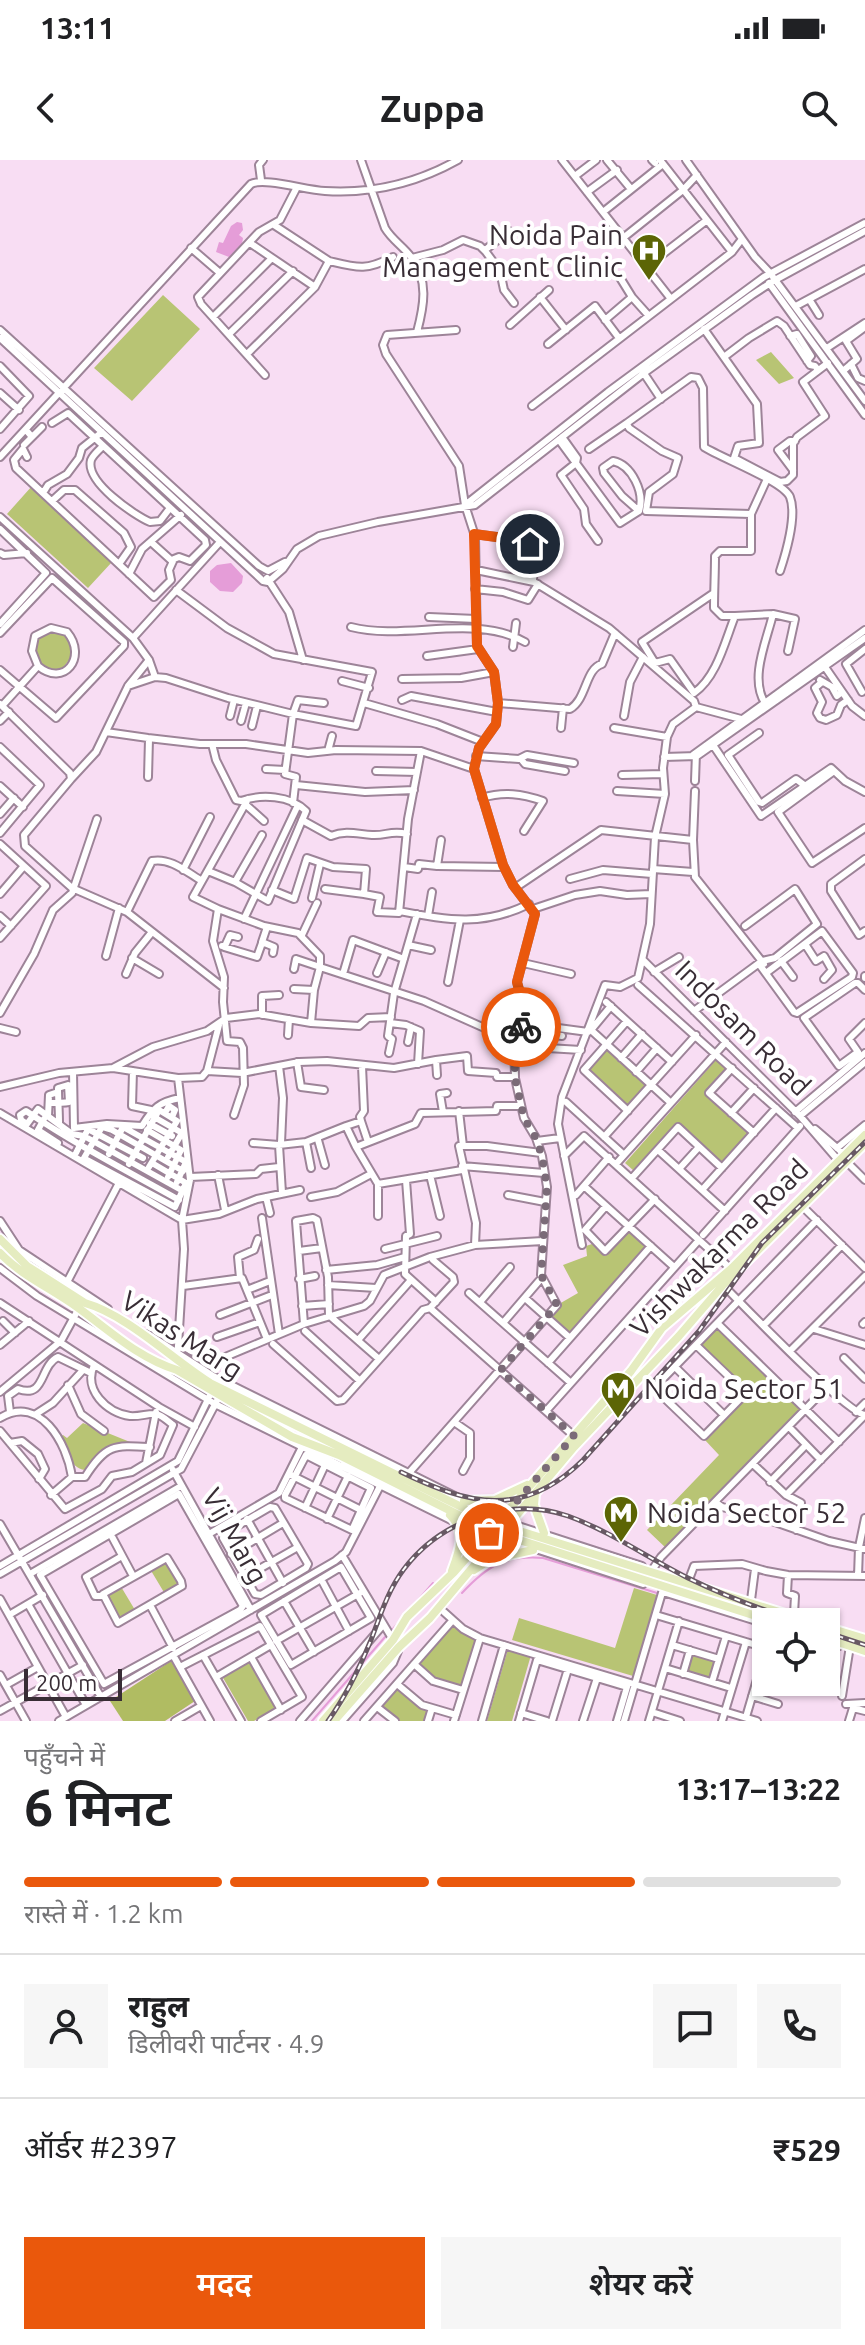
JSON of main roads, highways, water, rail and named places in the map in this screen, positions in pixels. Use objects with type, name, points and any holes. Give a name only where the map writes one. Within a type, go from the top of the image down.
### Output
[{"type":"main road","name":"Vishwakarma Road","points":[[334,1721],[396,1641],[407,1617],[535,1493],[648,1368],[731,1269],[865,1135]]},
{"type":"main road","name":"Vishwakarma Road","points":[[323,1721],[396,1641],[412,1635],[451,1592],[537,1478],[662,1328],[723,1285],[801,1205],[843,1156],[865,1143]]},
{"type":"main road","name":"Vikas Marg","points":[[0,1239],[15,1256],[65,1286],[91,1320],[159,1365],[176,1362]]},
{"type":"main road","name":"Vikas Marg","points":[[0,1253],[22,1273],[82,1306],[135,1329],[212,1389],[258,1419],[499,1528]]},
{"type":"main road","points":[[708,1296],[682,1328],[675,1331],[671,1326],[674,1322],[708,1296]]},
{"type":"main road","points":[[82,1306],[129,1331],[125,1337],[82,1306]]},
{"type":"main road","points":[[640,1358],[648,1353],[665,1331],[671,1335],[649,1361],[648,1368]]},
{"type":"main road","points":[[136,1336],[176,1362],[133,1340],[136,1336]]},
{"type":"main road","name":"Vikas Marg","points":[[212,1389],[353,1449],[499,1528]]},
{"type":"main road","points":[[258,1419],[264,1418],[285,1427],[287,1421]]},
{"type":"main road","points":[[292,1437],[298,1427]]},
{"type":"main road","points":[[464,1501],[495,1500],[537,1478]]},
{"type":"main road","points":[[535,1493],[534,1505],[544,1533]]},
{"type":"main road","points":[[450,1515],[461,1535],[461,1548],[451,1575]]},
{"type":"main road","points":[[499,1528],[766,1608]]},
{"type":"main road","points":[[462,1579],[491,1559],[533,1550]]},
{"type":"main road","points":[[652,1575],[664,1589],[752,1615]]},
{"type":"main road","points":[[433,1592],[426,1603],[429,1609],[451,1592]]},
{"type":"main road","points":[[396,1641],[414,1616],[421,1612],[424,1619],[412,1635]]},
{"type":"main road","points":[[840,1630],[865,1638]]},
{"type":"main road","points":[[840,1645],[865,1652]]},
{"type":"waterway","points":[[462,1593],[489,1569],[518,1558],[543,1558],[657,1593]]},
{"type":"waterway","points":[[413,1606],[433,1583]]},
{"type":"waterway","points":[[391,1631],[401,1620]]},
{"type":"waterway","points":[[312,1721],[385,1637]]},
{"type":"railway","points":[[401,1472],[450,1492],[495,1500],[517,1498],[561,1479],[583,1460],[699,1331],[762,1243],[865,1142]]},
{"type":"railway","points":[[328,1721],[357,1672],[389,1594],[404,1569],[437,1537],[457,1525],[500,1511],[523,1509],[568,1516],[599,1529],[702,1585],[761,1608]]},
{"type":"railway","points":[[840,1637],[865,1645]]},
{"type":"place","name":"Noida Pain Management Clinic","points":[[649,282]]},
{"type":"place","name":"Noida Sector 51","points":[[618,1420]]},
{"type":"place","name":"Noida Sector 52","points":[[621,1544]]}]
